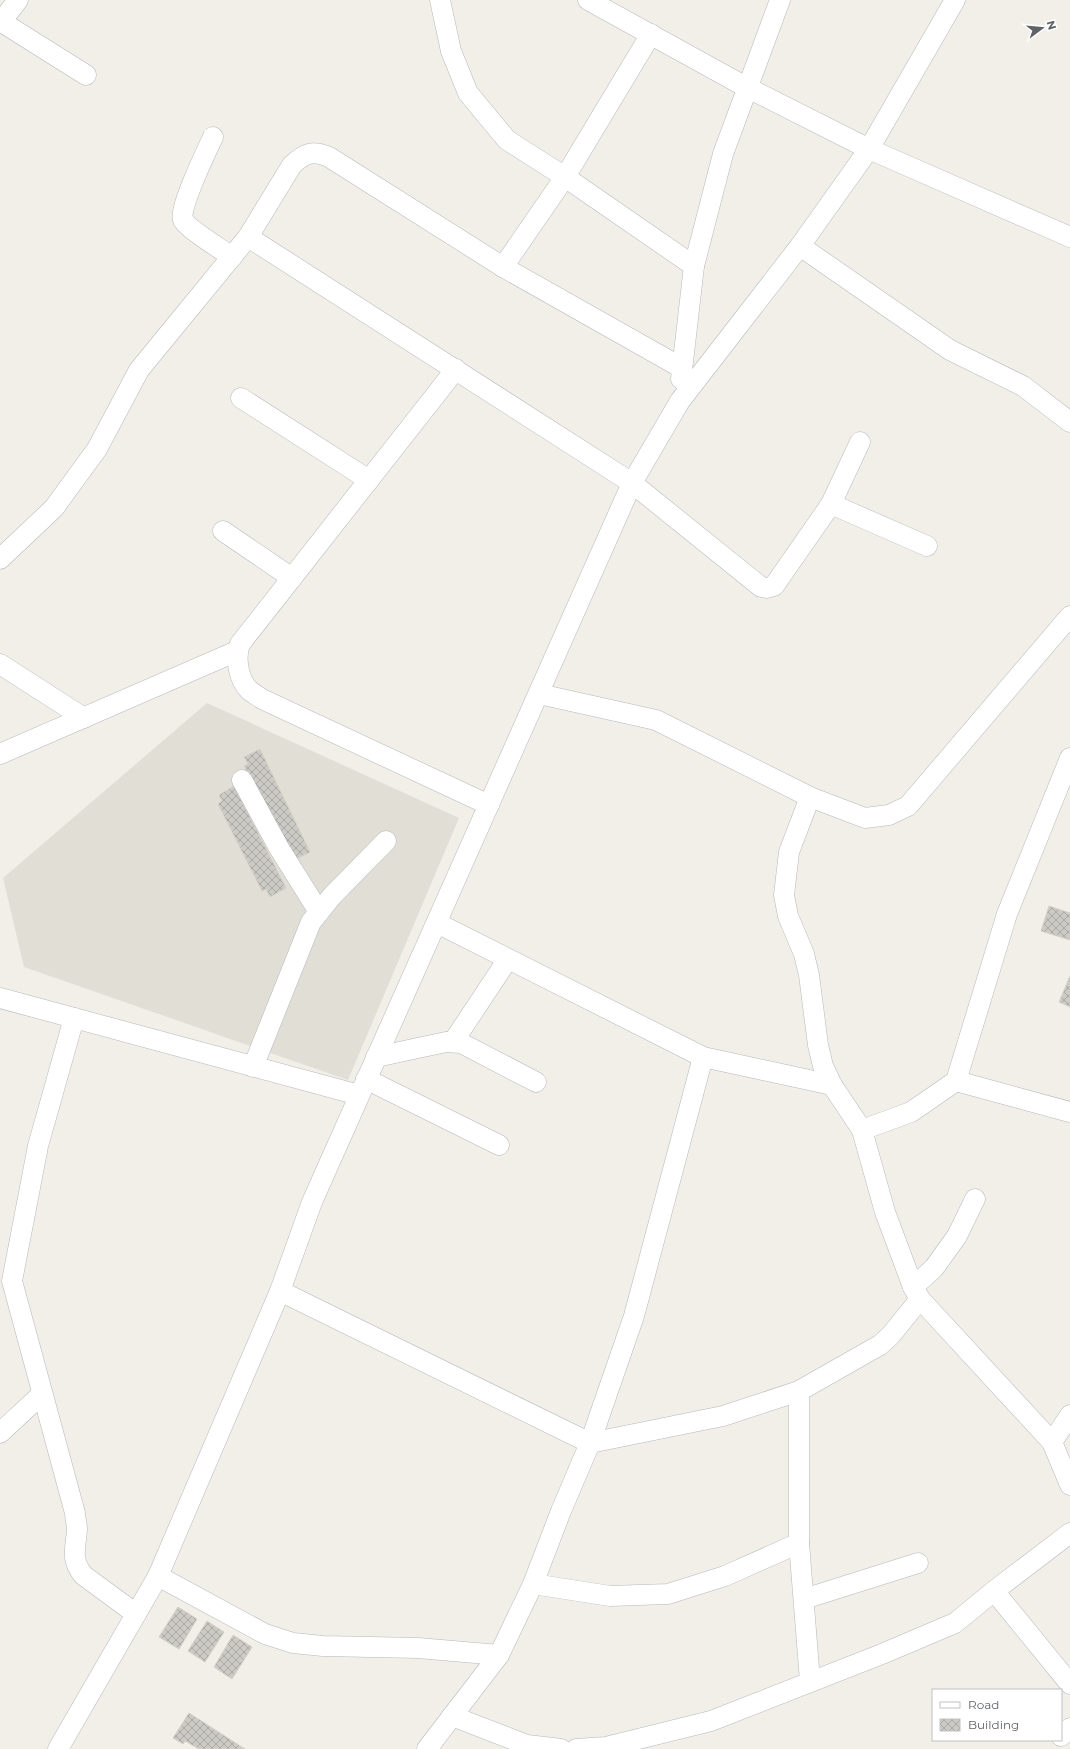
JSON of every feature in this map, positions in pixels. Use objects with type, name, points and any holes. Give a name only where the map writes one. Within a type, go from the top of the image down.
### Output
[{"type":"street","points":[[18,0],[0,22],[86,75]]},
{"type":"street","points":[[440,0],[451,51],[468,93],[507,140],[565,177],[694,266]]},
{"type":"street","points":[[588,0],[746,87],[869,149],[1070,237]]},
{"type":"street","points":[[680,401],[682,368],[694,266],[723,154],[746,87],[780,0]]},
{"type":"street","points":[[58,1749],[158,1576],[280,1290],[312,1202],[632,484],[680,401],[800,246],[869,149],[955,0]]},
{"type":"street","points":[[503,267],[565,177],[651,34]]},
{"type":"street","points":[[213,137],[186,201],[182,212],[182,218],[189,226],[232,257]]},
{"type":"street","points":[[0,559],[54,508],[97,449],[139,370],[248,237],[292,165],[302,156],[318,152],[329,157],[503,267],[682,368]]},
{"type":"street","points":[[248,237],[632,484],[761,587],[767,588],[774,586],[831,504],[860,442]]},
{"type":"street","points":[[800,246],[950,350],[1023,386],[1070,422]]},
{"type":"street","points":[[456,370],[240,644],[237,651],[237,662],[248,689],[262,699],[489,805]]},
{"type":"street","points":[[241,398],[369,480]]},
{"type":"street","points":[[831,504],[927,546]]},
{"type":"street","points":[[223,531],[292,578]]},
{"type":"street","points":[[539,694],[656,720],[810,797],[865,818],[889,815],[908,806],[1070,616]]},
{"type":"street","points":[[0,754],[237,651]]},
{"type":"street","points":[[0,664],[84,718]]},
{"type":"street","points":[[862,1130],[911,1112],[956,1081],[1007,914],[1070,758]]},
{"type":"street","points":[[242,780],[279,848],[319,912]]},
{"type":"street","points":[[810,797],[788,852],[784,895],[788,916],[804,954],[809,974],[818,1045],[823,1066],[832,1085],[862,1130],[885,1212],[916,1293],[1052,1442],[1070,1485]]},
{"type":"street","points":[[252,1067],[311,922],[332,896],[386,841]]},
{"type":"street","points":[[437,923],[703,1057],[832,1085]]},
{"type":"street","points":[[453,1042],[508,959]]},
{"type":"street","points":[[0,998],[252,1067],[362,1087],[499,1145]]},
{"type":"street","points":[[12,1281],[38,1146],[74,1018]]},
{"type":"street","points":[[376,1057],[446,1042],[460,1043],[536,1082]]},
{"type":"street","points":[[427,1749],[499,1655],[533,1584],[560,1511],[590,1443],[634,1316],[703,1057]]},
{"type":"street","points":[[956,1081],[1070,1112]]},
{"type":"street","points":[[280,1290],[590,1443],[722,1416],[799,1390],[880,1345],[891,1335],[916,1293],[957,1236],[975,1199]]},
{"type":"street","points":[[0,1265],[12,1281],[75,1513],[77,1528],[74,1558],[77,1567],[83,1575],[136,1614]]},
{"type":"street","points":[[799,1390],[799,1543],[810,1681]]},
{"type":"street","points":[[0,1433],[42,1394]]},
{"type":"street","points":[[1052,1442],[1070,1415]]},
{"type":"street","points":[[576,1749],[606,1748],[711,1721],[882,1654],[955,1623],[1070,1533]]},
{"type":"street","points":[[533,1584],[610,1596],[668,1594],[725,1576],[799,1543]]},
{"type":"street","points":[[804,1599],[918,1563]]},
{"type":"street","points":[[158,1576],[265,1634],[294,1643],[323,1646],[418,1648],[499,1655]]},
{"type":"street","points":[[994,1591],[1070,1684]]},
{"type":"street","points":[[452,1716],[527,1745],[561,1749]]},
{"type":"street","points":[[1062,1735],[1070,1728]]},
{"type":"shaded area","points":[[207,703],[459,818],[348,1080],[24,967],[3,878]]},
{"type":"building","points":[[260,749],[310,852],[294,860],[287,855],[244,766],[248,764],[244,757]]},
{"type":"building","points":[[234,786],[286,888],[270,897],[266,889],[262,891],[218,804],[222,801],[219,795]]},
{"type":"building","points":[[1049,906],[1070,913],[1070,940],[1041,931]]},
{"type":"building","points":[[1070,976],[1070,1007],[1059,1002]]},
{"type":"building","points":[[178,1607],[197,1619],[179,1649],[159,1637]]},
{"type":"building","points":[[207,1621],[224,1632],[205,1662],[188,1651]]},
{"type":"building","points":[[233,1635],[252,1647],[232,1679],[214,1667]]},
{"type":"building","points":[[189,1713],[245,1749],[199,1749],[185,1741],[183,1744],[173,1738]]}]
